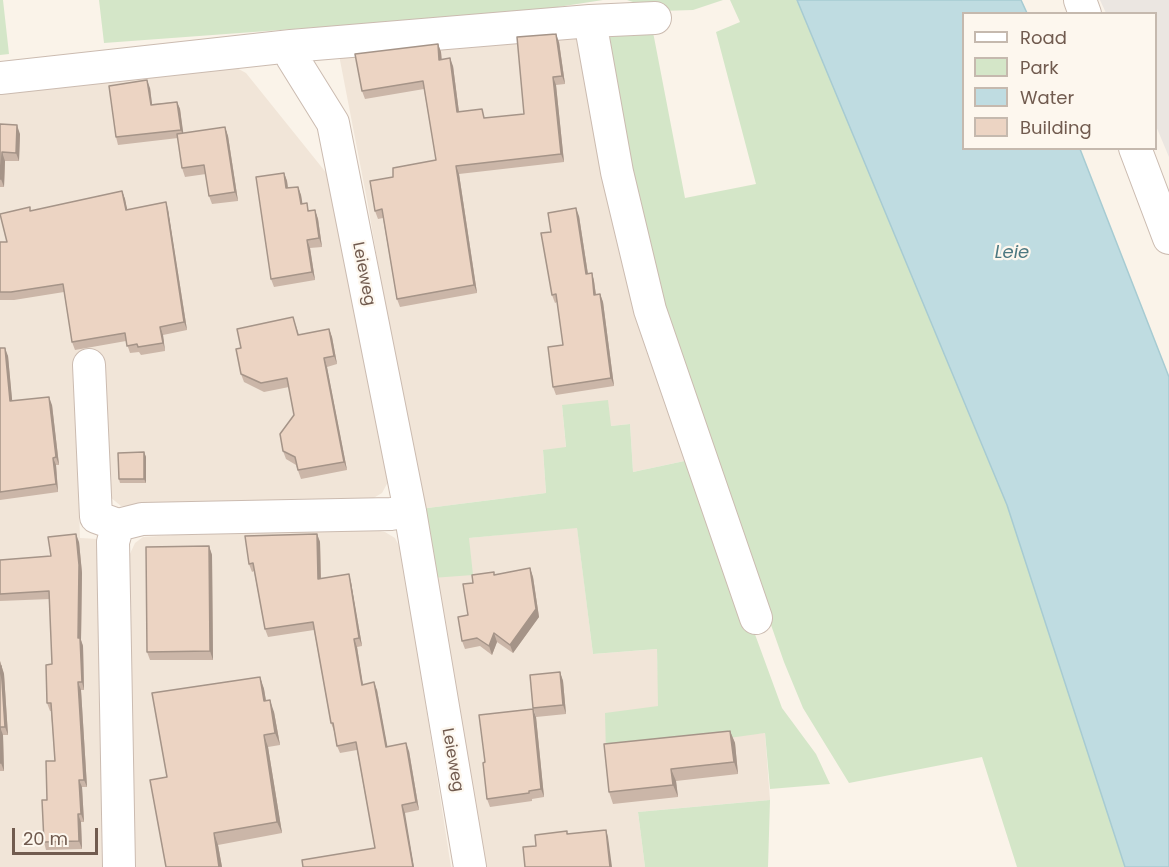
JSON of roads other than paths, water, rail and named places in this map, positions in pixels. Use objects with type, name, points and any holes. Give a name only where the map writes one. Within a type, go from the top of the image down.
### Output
[{"type":"street","points":[[0,78],[291,46],[590,21],[655,18]]},
{"type":"street","points":[[590,21],[617,172],[650,310],[756,618]]},
{"type":"street","name":"Leieweg","points":[[291,46],[292,57],[333,123],[410,511],[470,867]]},
{"type":"street","points":[[1137,150],[1169,238]]},
{"type":"street","points":[[89,365],[96,517],[117,525],[142,519],[392,514],[410,511]]},
{"type":"street","points":[[117,525],[113,542],[118,867]]},
{"type":"water","name":"Leie","points":[[797,0],[1021,0],[1027,12],[962,12],[962,150],[1080,150],[1169,377],[1169,867],[1125,867],[1007,505]]}]
